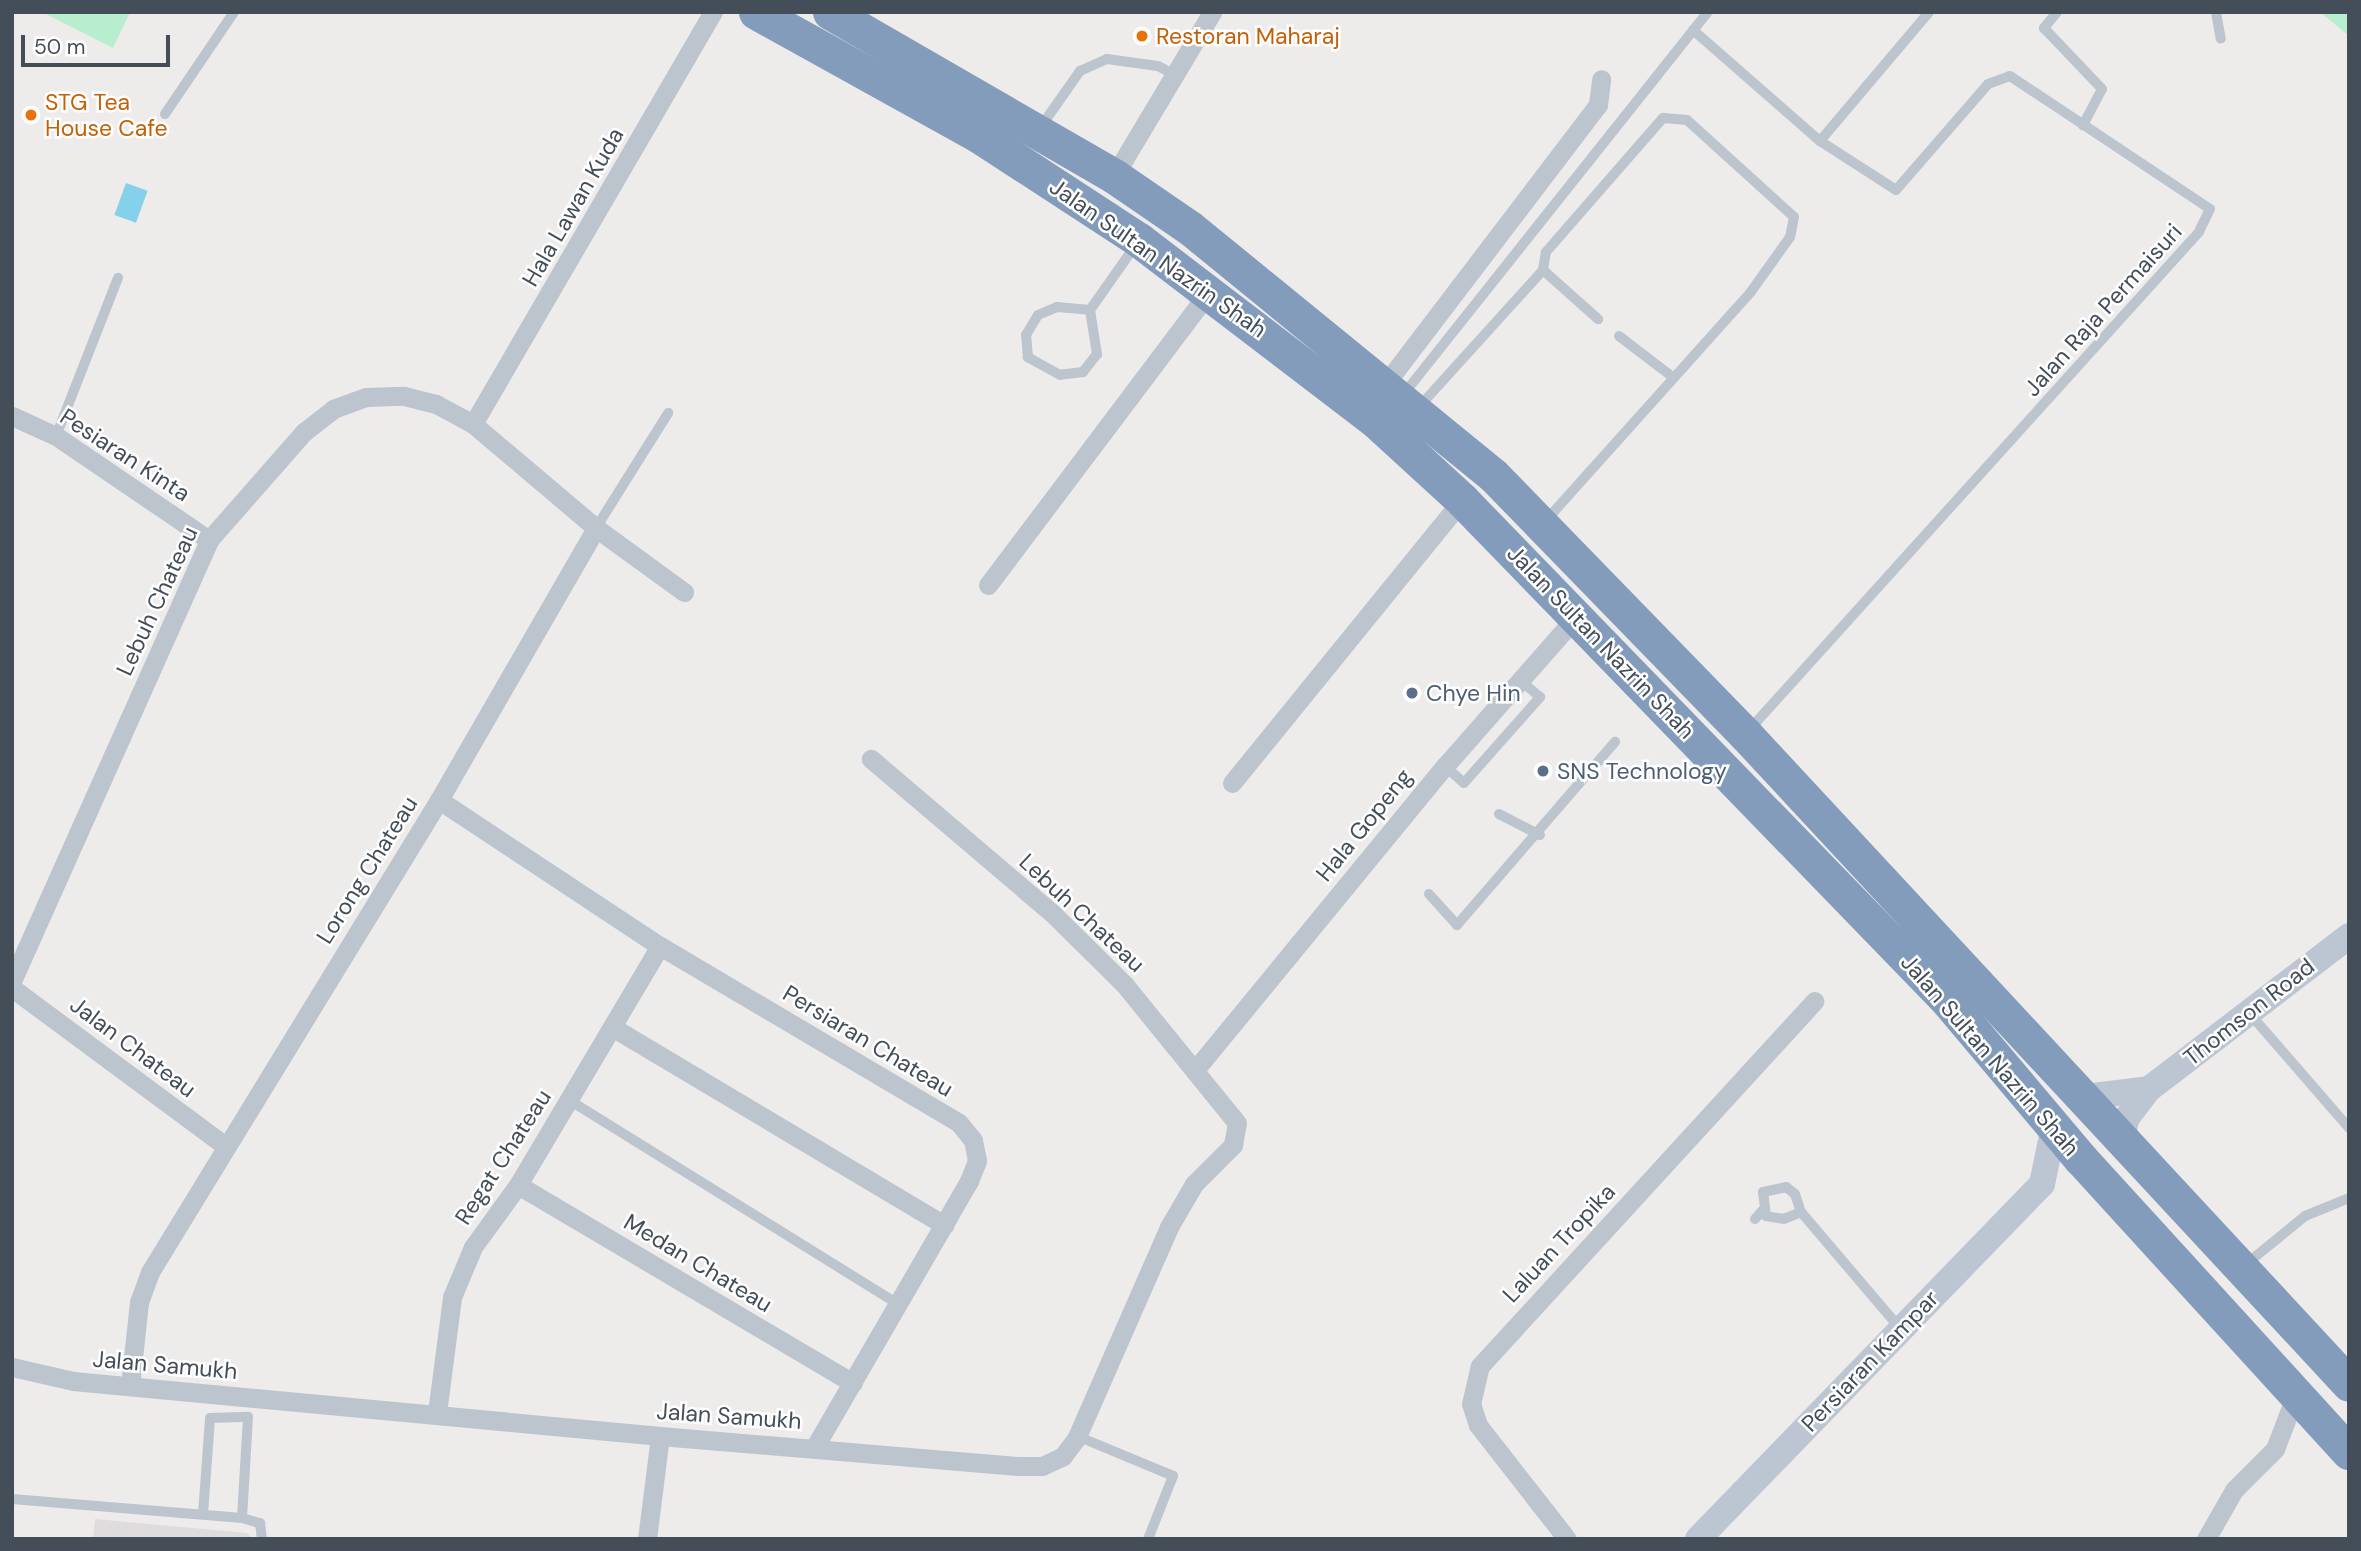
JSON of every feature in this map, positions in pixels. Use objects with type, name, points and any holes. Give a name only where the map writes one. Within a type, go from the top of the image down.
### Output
[{"type":"highway","name":"Jalan Sultan Nazrin Shah","points":[[756,12],[978,135],[1139,240],[1211,289],[1377,422],[1462,500],[1577,616],[1947,1000],[2103,1183],[2349,1452]]},
{"type":"highway","name":"Jalan Sultan Nazrin Shah","points":[[830,12],[1114,176],[1224,253],[1402,395],[1544,523],[2085,1097],[2349,1384]]},
{"type":"street","name":"Hala Lawan Kuda","points":[[473,425],[713,12]]},
{"type":"street","points":[[1114,176],[1212,12]]},
{"type":"street","points":[[1402,395],[1598,105],[1601,79]]},
{"type":"street","points":[[988,585],[1211,289]]},
{"type":"street","name":"Lebuh Chateau","points":[[12,981],[209,540],[304,432],[333,409],[366,397],[404,396],[473,425]]},
{"type":"street","name":"Pesiaran Kinta","points":[[12,416],[56,436],[209,540]]},
{"type":"street","points":[[473,425],[596,528],[684,592]]},
{"type":"street","points":[[1232,783],[1462,500]]},
{"type":"street","name":"Lorong Chateau","points":[[130,1386],[139,1302],[149,1272],[224,1145],[439,800],[596,528]]},
{"type":"street","name":"Hala Gopeng","points":[[1195,1070],[1444,766],[1577,616]]},
{"type":"street","name":"Lebuh Chateau","points":[[871,760],[1052,913],[1124,984],[1237,1123]]},
{"type":"street","name":"Persiaran Chateau","points":[[439,800],[660,946],[959,1123],[973,1140],[977,1161],[944,1225],[815,1447]]},
{"type":"street","name":"Thomson Road","points":[[2123,1138],[2126,1119],[2149,1090],[2248,1010],[2349,936]]},
{"type":"street","name":"Regat Chateau","points":[[438,1413],[452,1297],[473,1247],[518,1185],[660,946]]},
{"type":"street","name":"Jalan Chateau","points":[[12,988],[224,1145]]},
{"type":"street","name":"Laluan Tropika","points":[[1567,1539],[1478,1425],[1471,1404],[1479,1366],[1815,1001]]},
{"type":"street","points":[[612,1027],[944,1225]]},
{"type":"street","points":[[2085,1097],[2149,1090]]},
{"type":"street","name":"Jalan Samukh","points":[[12,1367],[130,1386],[660,1436],[1042,1466],[1063,1456],[1077,1436],[1169,1227],[1194,1184],[1233,1145],[1237,1123]]},
{"type":"street","points":[[2054,1126],[2042,1184],[2073,1176],[2103,1183]]},
{"type":"street","name":"Persiaran Kampar","points":[[1704,1536],[2042,1184]]},
{"type":"street","name":"Medan Chateau","points":[[518,1185],[853,1383]]},
{"type":"street","points":[[2206,1539],[2234,1490],[2275,1449],[2296,1394]]},
{"type":"street","points":[[647,1539],[660,1436]]},
{"type":"lane","points":[[165,114],[234,12]]},
{"type":"lane","points":[[1377,422],[1402,395],[1708,12]]},
{"type":"lane","points":[[1693,30],[1820,141],[1929,12]]},
{"type":"lane","points":[[2057,12],[2045,28],[2102,89],[2083,125]]},
{"type":"lane","points":[[2216,12],[2221,39]]},
{"type":"lane","points":[[1038,131],[1080,71],[1107,59],[1158,65],[1175,75]]},
{"type":"lane","name":"Jalan Raja Permaisuri","points":[[1745,734],[2208,220],[2205,200],[2160,180],[2021,81],[1999,77],[1896,190],[1820,141]]},
{"type":"lane","points":[[1402,395],[1543,270],[1546,252],[1663,118],[1686,120],[1791,210],[1795,224],[1750,293],[1670,375],[1544,523]]},
{"type":"lane","points":[[1090,310],[1057,307],[1038,315],[1026,335],[1028,357],[1060,375],[1083,372],[1097,354],[1090,310],[1139,240]]},
{"type":"lane","points":[[1543,270],[1598,318]]},
{"type":"lane","points":[[56,436],[117,278]]},
{"type":"lane","points":[[1619,336],[1670,375]]},
{"type":"lane","points":[[596,528],[668,413]]},
{"type":"lane","points":[[1429,894],[1457,925],[1540,835],[1615,742]]},
{"type":"lane","points":[[1499,814],[1540,835]]},
{"type":"lane","points":[[2248,1010],[2349,1128]]},
{"type":"lane","points":[[569,1100],[898,1304]]},
{"type":"lane","points":[[1801,1212],[1775,1220],[1759,1215],[1763,1192],[1786,1186],[1801,1212],[1901,1330]]},
{"type":"lane","points":[[2242,1268],[2305,1216],[2349,1198]]},
{"type":"lane","points":[[203,1514],[210,1418],[248,1417],[242,1518]]},
{"type":"lane","points":[[1077,1436],[1173,1476],[1148,1539]]},
{"type":"lane","points":[[12,1499],[242,1518],[260,1523],[262,1539]]},
{"type":"shaded area","points":[[95,1519],[247,1533],[252,1539],[93,1539]]},
{"type":"green space","points":[[42,12],[130,12],[113,48]]},
{"type":"green space","points":[[2320,12],[2349,12],[2349,36]]},
{"type":"water","points":[[126,183],[148,191],[136,223],[114,215]]},
{"type":"place","name":"Restoran Maharaj","points":[[1142,36]]},
{"type":"place","name":"STG Tea House Cafe","points":[[31,115]]},
{"type":"place","name":"Chye Hin","points":[[1412,693]]},
{"type":"place","name":"SNS Technology","points":[[1543,771]]}]
